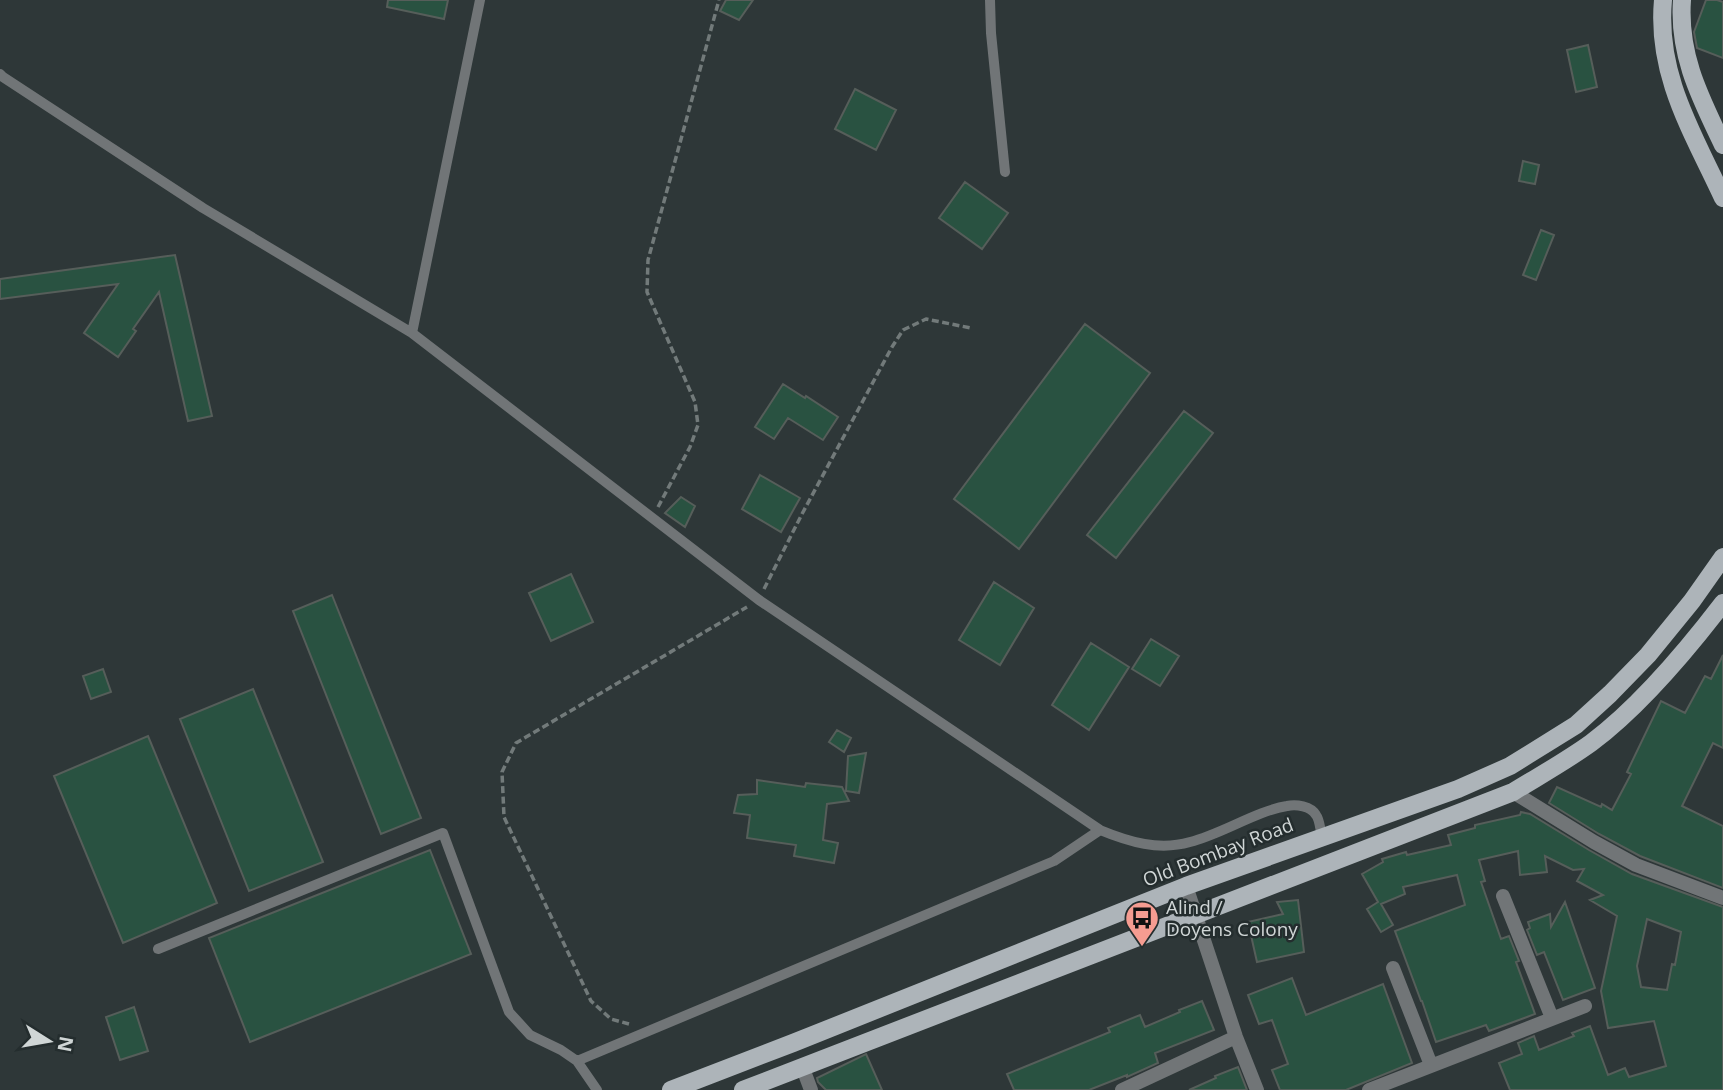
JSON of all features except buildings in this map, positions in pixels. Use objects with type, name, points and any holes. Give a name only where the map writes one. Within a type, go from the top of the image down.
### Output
[{"type":"main road","points":[[1663,0],[1664,56],[1675,93],[1723,198]]},
{"type":"main road","points":[[1682,0],[1680,18],[1685,52],[1696,87],[1723,145]]},
{"type":"main road","name":"Old Bombay Road","points":[[671,1090],[1186,886],[1458,789],[1510,766],[1576,725],[1610,694],[1648,655],[1721,562]]},
{"type":"main road","points":[[743,1090],[1513,792],[1592,742],[1628,711],[1666,671],[1723,603]]},
{"type":"street","points":[[1513,792],[1636,865],[1723,898]]},
{"type":"street","points":[[1186,886],[1236,1037],[1257,1090]]},
{"type":"street","points":[[1503,896],[1552,1018]]},
{"type":"street","points":[[1393,968],[1431,1065]]},
{"type":"street","points":[[1369,1090],[1585,1006]]},
{"type":"street","points":[[1122,1090],[1150,1084],[1236,1037]]},
{"type":"street","points":[[802,1066],[811,1090]]},
{"type":"lane","points":[[412,333],[480,0]]},
{"type":"lane","points":[[990,0],[1005,172]]},
{"type":"lane","points":[[0,74],[203,208],[412,333],[759,600],[1100,830],[1133,842],[1168,845],[1189,843],[1290,805],[1308,808],[1316,814],[1322,836]]},
{"type":"lane","points":[[577,1061],[1054,861],[1100,830]]},
{"type":"lane","points":[[158,949],[443,833],[509,1012],[530,1035],[577,1061],[597,1090]]},
{"type":"path","points":[[652,518],[690,447],[698,425],[695,402],[647,292],[648,260],[719,0]]},
{"type":"path","points":[[653,1029],[611,1019],[592,1001],[504,817],[502,772],[516,743],[759,600],[802,514],[903,330],[926,318],[971,328]]},
{"type":"place","name":"Alind / Doyens Colony","points":[[1142,948]]}]
